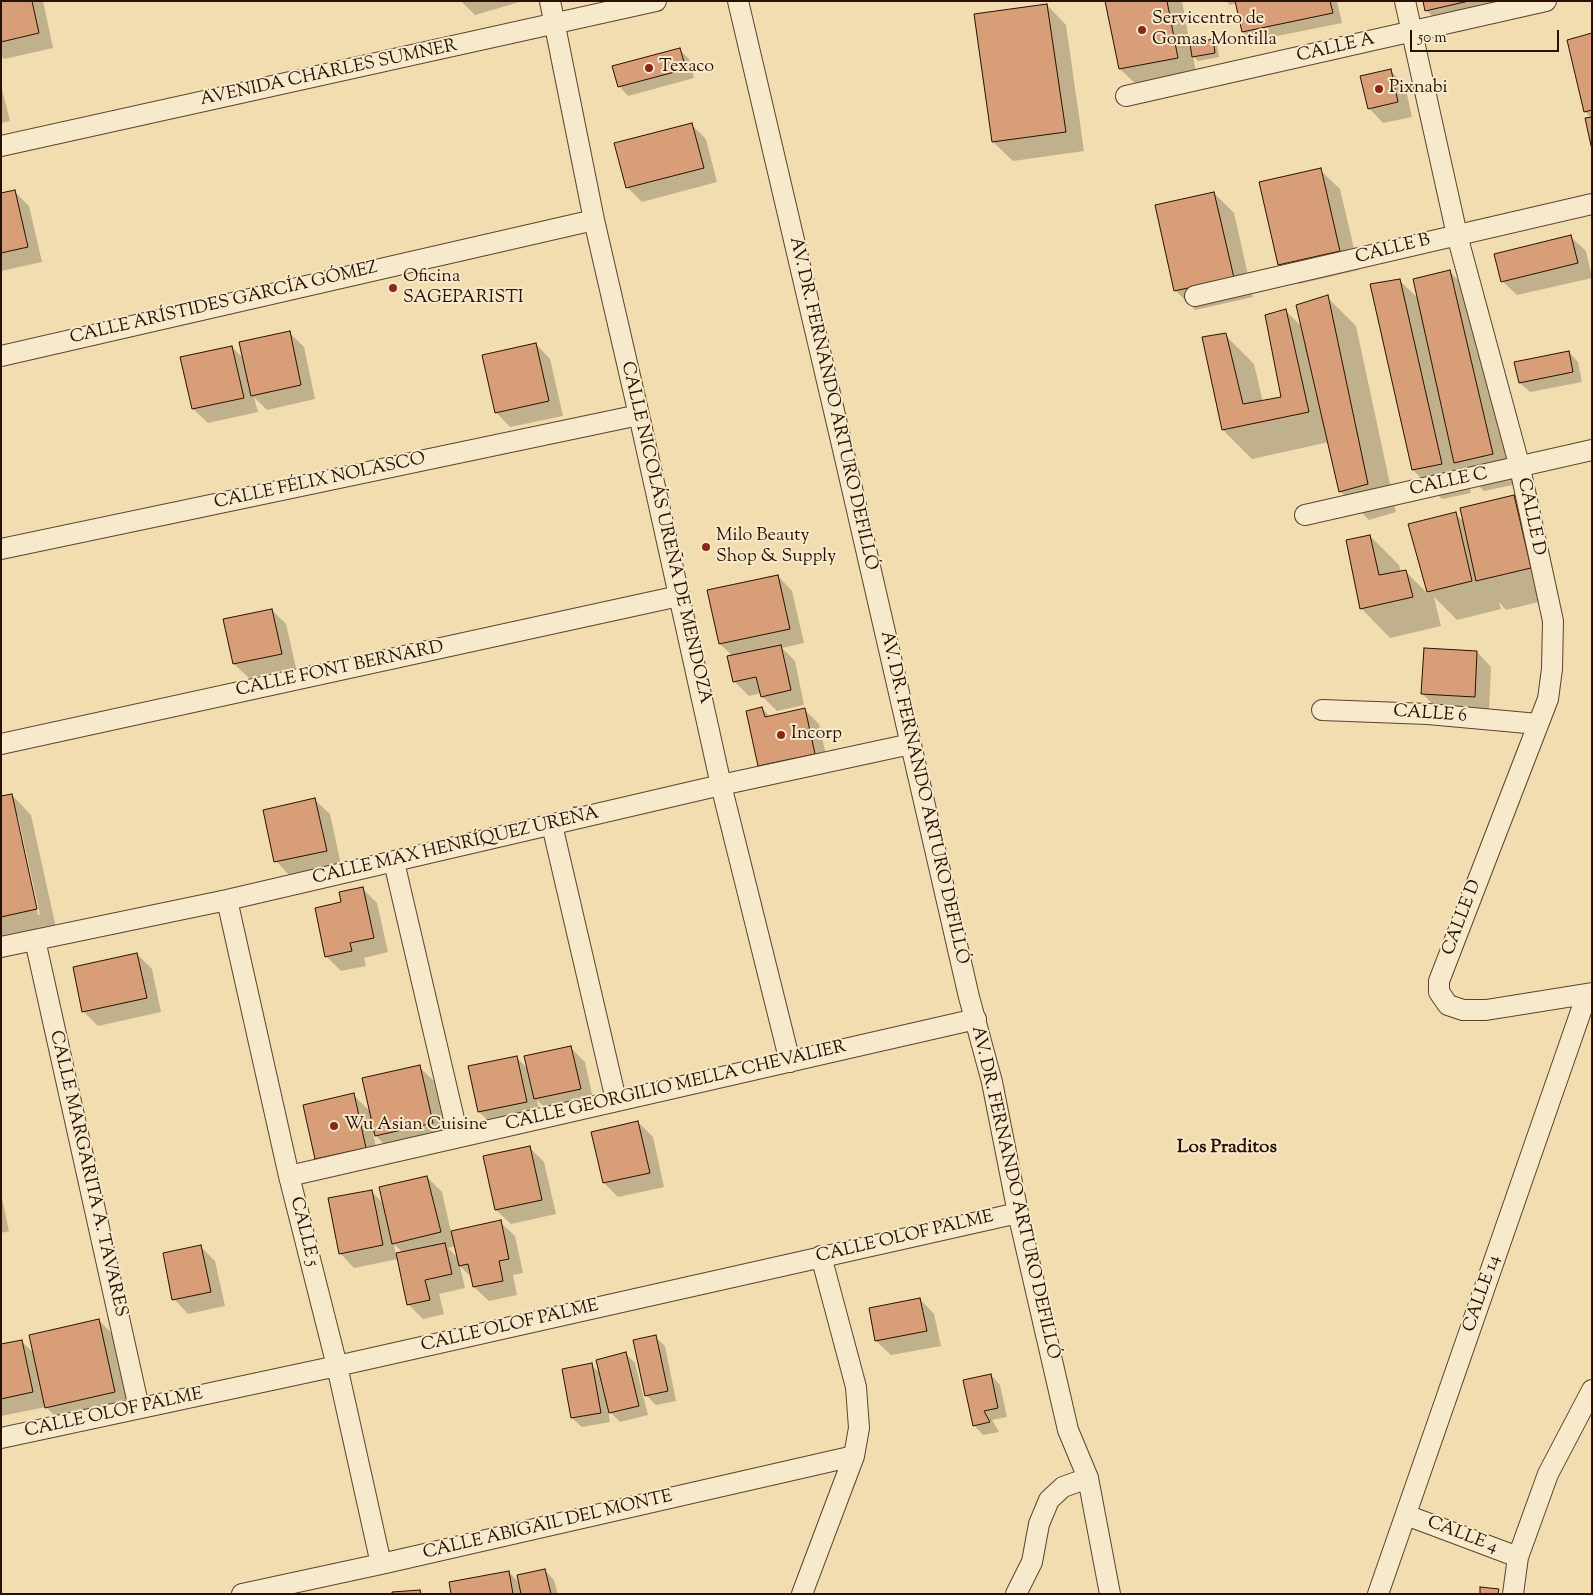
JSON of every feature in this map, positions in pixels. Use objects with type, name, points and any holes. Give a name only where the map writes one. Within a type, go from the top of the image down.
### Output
[{"type":"street","name":"CALLE NICOLÁS UREÑA DE MENDOZA","points":[[550,1],[594,220],[721,784],[790,1062]]},
{"type":"street","name":"AVENIDA CHARLES SUMNER","points":[[1,146],[556,25],[656,1]]},
{"type":"street","name":"AV. DR. FERNANDO ARTURO DEFILLÓ","points":[[738,1],[969,997],[992,1082],[1018,1212],[1068,1430],[1088,1478],[1110,1594]]},
{"type":"street","name":"CALLE D","points":[[1405,1],[1457,235],[1520,468],[1553,621],[1552,669],[1548,699],[1438,981],[1438,992],[1448,1005],[1463,1010],[1486,1010],[1589,993]]},
{"type":"street","name":"CALLE A","points":[[1126,96],[1546,1]]},
{"type":"street","name":"CALLE B","points":[[1195,296],[1592,204]]},
{"type":"street","name":"CALLE ARÍSTIDES GARCÍA GÓMEZ","points":[[1,356],[594,220]]},
{"type":"street","name":"CALLE FÉLIX NOLASCO","points":[[1,550],[639,415]]},
{"type":"street","name":"CALLE C","points":[[1305,515],[1520,468],[1592,450]]},
{"type":"street","name":"CALLE FONT BERNARD","points":[[1,744],[679,596]]},
{"type":"street","name":"CALLE 6","points":[[1322,710],[1428,714],[1538,724]]},
{"type":"street","name":"CALLE MAX HENRÍQUEZ UREÑA","points":[[1,948],[227,900],[721,784],[911,744]]},
{"type":"street","points":[[552,825],[616,1100]]},
{"type":"street","points":[[394,862],[458,1136]]},
{"type":"street","name":"CALLE 5","points":[[227,900],[289,1176],[337,1366],[381,1564]]},
{"type":"street","name":"CALLE MARGARITA A. TAVARES","points":[[35,940],[138,1408]]},
{"type":"street","name":"CALLE 14","points":[[1378,1594],[1589,993]]},
{"type":"street","name":"CALLE GEORGILIO MELLA CHEVALIER","points":[[289,1176],[976,1019]]},
{"type":"street","name":"CALLE OLOF PALME","points":[[1,1438],[337,1366],[1018,1212]]},
{"type":"street","points":[[802,1594],[854,1456],[859,1428],[856,1387],[821,1256]]},
{"type":"street","points":[[1513,1594],[1518,1557],[1548,1474],[1592,1390]]},
{"type":"street","name":"CALLE ABIGAIL DEL MONTE","points":[[242,1594],[295,1588],[381,1564],[854,1456]]},
{"type":"street","points":[[1016,1594],[1032,1562],[1039,1524],[1049,1500],[1063,1487],[1088,1478]]},
{"type":"street","name":"CALLE 4","points":[[1406,1515],[1518,1557]]},
{"type":"building","points":[[1,1],[32,1],[39,33],[1,42]]},
{"type":"building","name":"Servicentro de Gomas Montilla","points":[[1105,1],[1167,1],[1178,58],[1119,69]]},
{"type":"building","points":[[1235,1],[1330,1],[1333,13],[1242,32]]},
{"type":"building","points":[[1423,1],[1469,1],[1425,11]]},
{"type":"building","points":[[1047,4],[1066,132],[992,142],[974,14]]},
{"type":"building","points":[[1592,33],[1592,110],[1584,112],[1567,40]]},
{"type":"building","points":[[1213,39],[1215,53],[1192,57],[1190,44]]},
{"type":"building","name":"Texaco","points":[[680,48],[686,69],[618,87],[612,66]]},
{"type":"building","name":"Pixnabi","points":[[1391,69],[1398,102],[1368,109],[1360,76]]},
{"type":"building","points":[[1592,117],[1592,150],[1585,118]]},
{"type":"building","points":[[692,123],[704,168],[626,188],[614,143]]},
{"type":"building","points":[[1321,168],[1340,251],[1278,265],[1259,182]]},
{"type":"building","points":[[15,190],[28,247],[1,253],[1,193]]},
{"type":"building","points":[[1214,192],[1234,278],[1174,291],[1155,205]]},
{"type":"building","points":[[1571,235],[1578,263],[1501,282],[1494,254]]},
{"type":"building","points":[[1450,270],[1493,454],[1454,463],[1413,279]]},
{"type":"building","points":[[1400,279],[1442,464],[1412,470],[1370,284]]},
{"type":"building","points":[[1328,295],[1368,484],[1339,492],[1296,305]]},
{"type":"building","points":[[1286,309],[1309,412],[1222,430],[1202,337],[1226,333],[1243,404],[1281,397],[1265,315]]},
{"type":"building","points":[[290,331],[301,385],[251,396],[239,342]]},
{"type":"building","points":[[536,343],[549,401],[495,413],[482,355]]},
{"type":"building","points":[[232,346],[244,398],[192,409],[180,357]]},
{"type":"building","points":[[1569,351],[1573,372],[1519,383],[1514,362]]},
{"type":"building","points":[[1514,495],[1531,568],[1476,581],[1460,508]]},
{"type":"building","points":[[1456,512],[1472,581],[1427,592],[1408,524]]},
{"type":"building","points":[[1370,535],[1379,575],[1406,570],[1413,597],[1360,609],[1346,540]]},
{"type":"building","points":[[778,575],[790,629],[719,644],[707,590]]},
{"type":"building","points":[[272,609],[282,654],[233,664],[223,619]]},
{"type":"building","points":[[781,645],[791,690],[761,697],[756,677],[733,682],[727,656]]},
{"type":"building","points":[[1424,648],[1477,651],[1475,697],[1421,694]]},
{"type":"building","name":"Incorp","points":[[762,707],[765,717],[805,708],[815,754],[758,766],[746,711]]},
{"type":"building","points":[[12,794],[37,909],[1,917],[1,796]]},
{"type":"building","points":[[315,798],[327,851],[274,862],[263,810]]},
{"type":"building","points":[[363,887],[374,938],[350,943],[352,951],[325,957],[315,908],[341,902],[339,892]]},
{"type":"building","points":[[137,953],[147,998],[82,1012],[73,967]]},
{"type":"building","points":[[571,1046],[581,1089],[534,1099],[524,1056]]},
{"type":"building","points":[[517,1056],[527,1102],[478,1112],[468,1066]]},
{"type":"building","points":[[420,1065],[433,1123],[375,1136],[362,1078]]},
{"type":"building","name":"Wu Asian Cuisine","points":[[354,1093],[366,1148],[315,1159],[303,1105]]},
{"type":"building","points":[[638,1121],[650,1173],[603,1183],[591,1132]]},
{"type":"building","points":[[530,1146],[542,1200],[495,1210],[483,1156]]},
{"type":"building","points":[[427,1176],[441,1232],[392,1244],[379,1187]]},
{"type":"building","points":[[372,1190],[383,1245],[339,1254],[328,1198]]},
{"type":"building","points":[[501,1220],[509,1259],[499,1261],[503,1281],[473,1287],[468,1264],[459,1266],[451,1231]]},
{"type":"building","points":[[445,1243],[452,1274],[425,1280],[430,1300],[407,1305],[396,1253]]},
{"type":"building","points":[[201,1245],[211,1292],[172,1300],[163,1253]]},
{"type":"building","points":[[920,1298],[927,1331],[875,1341],[869,1308]]},
{"type":"building","points":[[99,1319],[115,1392],[45,1408],[29,1335]]},
{"type":"building","points":[[656,1335],[668,1391],[645,1396],[633,1340]]},
{"type":"building","points":[[22,1340],[33,1392],[1,1399],[1,1344]]},
{"type":"building","points":[[626,1352],[639,1406],[609,1413],[596,1360]]},
{"type":"building","points":[[592,1363],[601,1413],[571,1418],[562,1369]]},
{"type":"building","points":[[991,1374],[998,1408],[984,1411],[990,1422],[973,1426],[963,1380]]},
{"type":"building","points":[[545,1569],[551,1594],[521,1594],[517,1575]]},
{"type":"building","points":[[509,1571],[513,1594],[451,1594],[449,1582]]},
{"type":"building","points":[[1480,1587],[1499,1589],[1498,1594],[1480,1594]]},
{"type":"building","points":[[420,1590],[421,1594],[392,1594],[392,1592]]},
{"type":"place","name":"Servicentro de Gomas Montilla","points":[[1142,30]]},
{"type":"place","name":"Texaco","points":[[649,68]]},
{"type":"place","name":"Pixnabi","points":[[1379,89]]},
{"type":"place","name":"Oficina SAGEPARISTI","points":[[393,288]]},
{"type":"place","name":"Milo Beauty Shop & Supply","points":[[706,547]]},
{"type":"place","name":"Incorp","points":[[781,735]]},
{"type":"place","name":"Wu Asian Cuisine","points":[[334,1126]]},
{"type":"district","name":"Los Praditos","points":[[1227,1149]]}]
